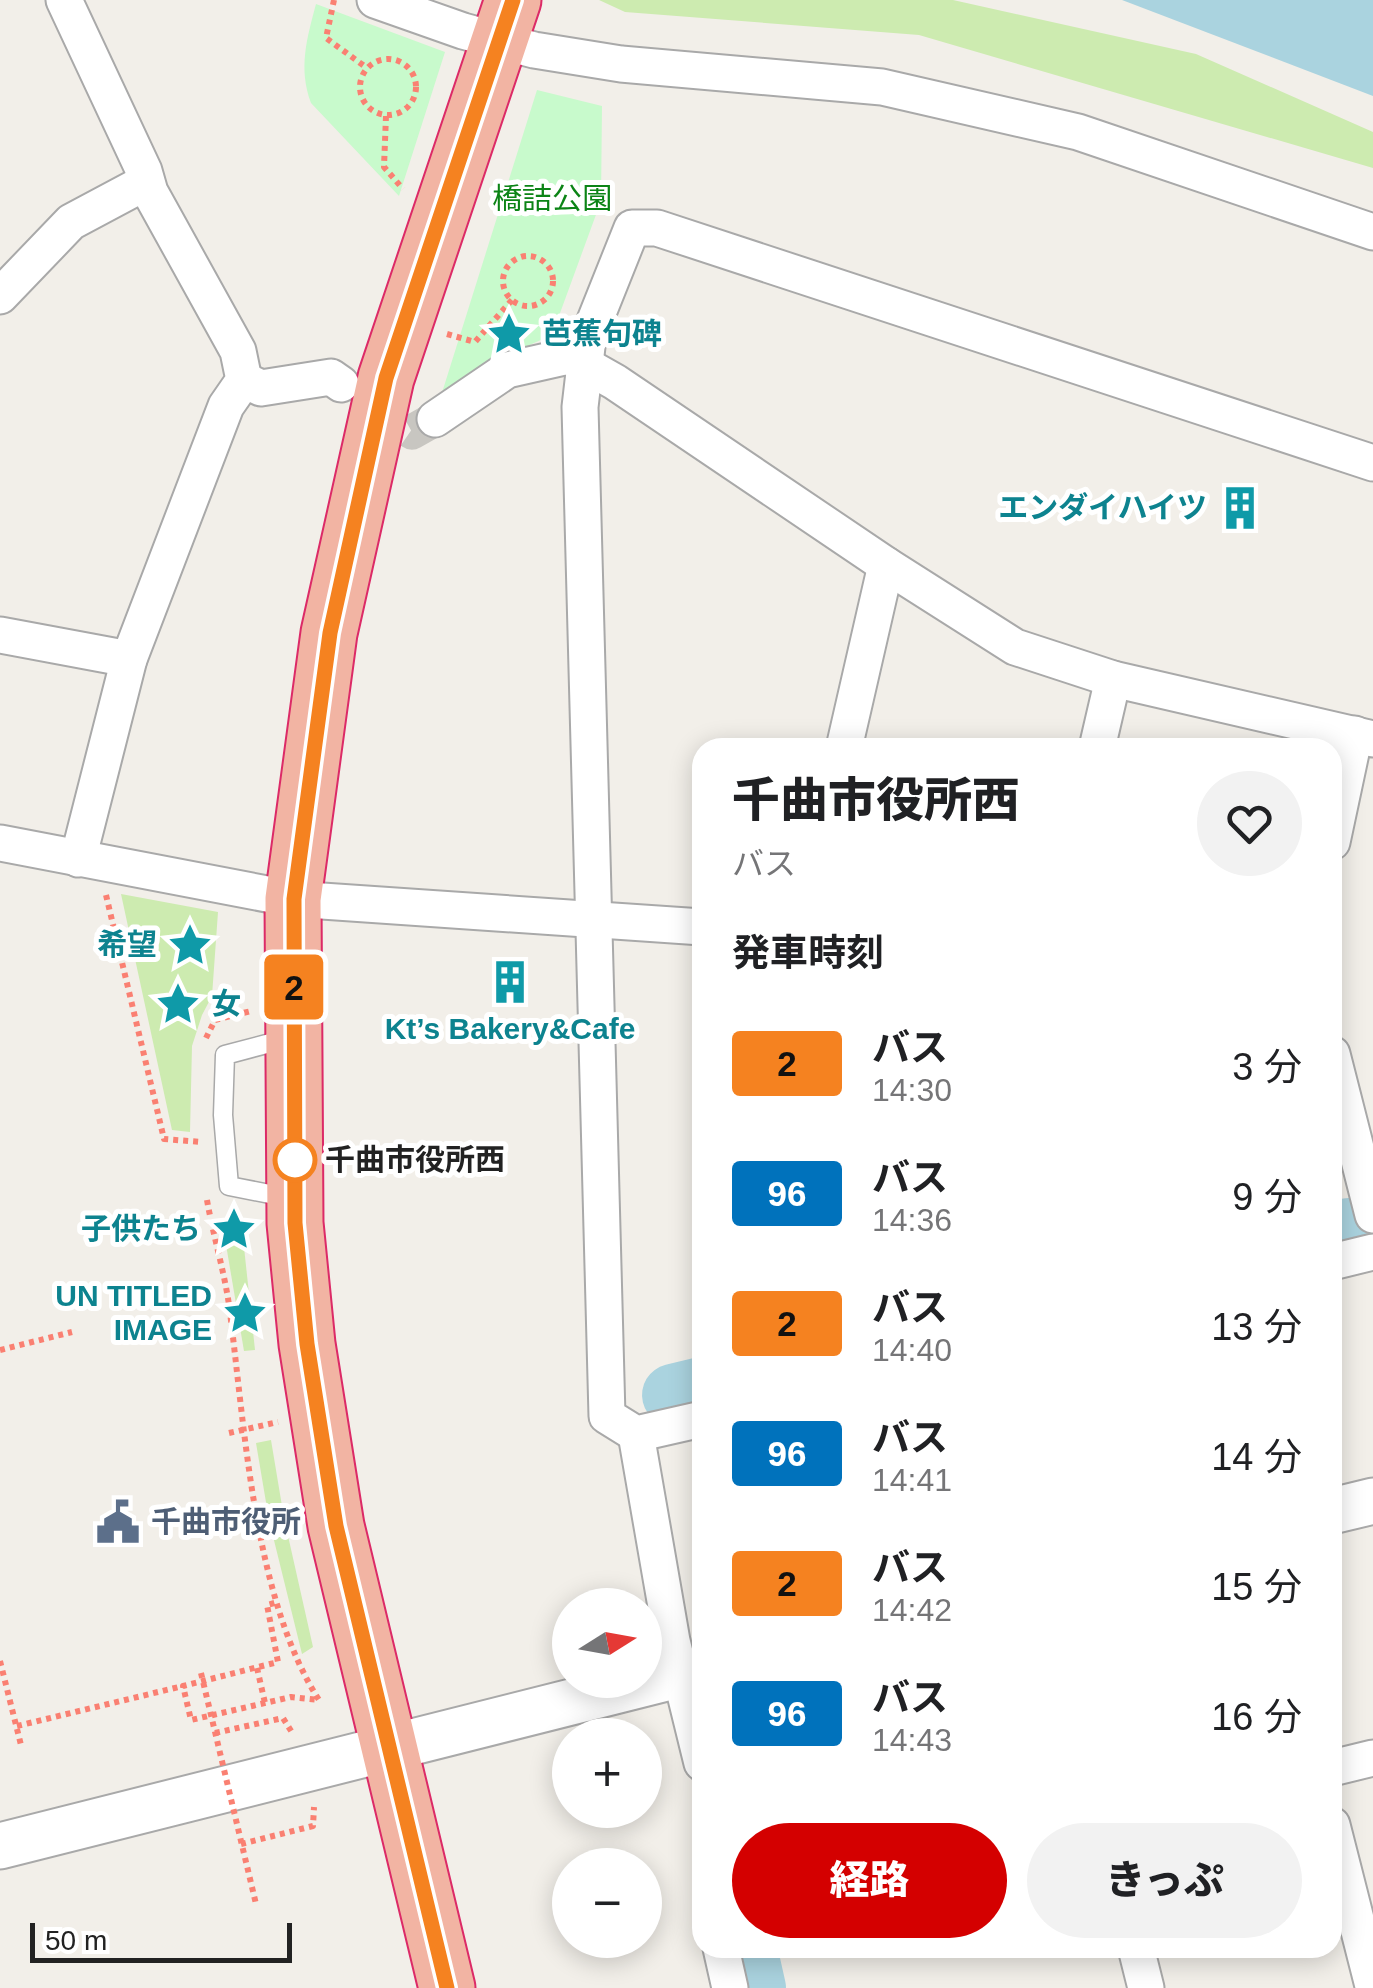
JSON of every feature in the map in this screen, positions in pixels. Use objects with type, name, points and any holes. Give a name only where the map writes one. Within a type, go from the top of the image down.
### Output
[{"type":"highway","points":[[447,1988],[336,1526],[307,1344],[295,1199],[273,1024],[330,633],[386,378],[508,14]]},
{"type":"street","points":[[64,0],[146,182],[238,351],[244,380],[226,406],[129,660],[88,861]]},
{"type":"street","points":[[375,0],[508,14],[534,50],[621,64],[882,87],[1078,132],[1373,232]]},
{"type":"street","points":[[0,296],[71,222],[146,182]]},
{"type":"street","points":[[692,1420],[636,1434],[608,1416],[580,407],[588,338],[632,228],[657,228],[1373,464]]},
{"type":"street","points":[[435,418],[506,370],[570,356],[1015,647],[1114,679],[1364,737],[1342,809]]},
{"type":"street","points":[[244,380],[261,388],[331,377],[341,384]]},
{"type":"street","points":[[846,738],[886,565]]},
{"type":"street","points":[[0,635],[129,660]]},
{"type":"street","points":[[1099,738],[1114,679]]},
{"type":"street","points":[[0,843],[294,899],[692,926]]},
{"type":"street","points":[[1342,1093],[1373,1215]]},
{"type":"street","points":[[1342,1260],[1373,1252]]},
{"type":"street","points":[[0,1846],[692,1671],[672,1641],[636,1434]]},
{"type":"street","points":[[1342,1509],[1373,1501]]},
{"type":"street","points":[[1342,1766],[1373,1758]]},
{"type":"street","points":[[1342,1864],[1373,1986]]},
{"type":"street","points":[[723,1958],[730,1988]]},
{"type":"street","points":[[1138,1958],[1146,1988]]},
{"type":"lane","points":[[273,1024],[226,1055],[224,1116],[229,1186],[295,1199]]},
{"type":"path","points":[[334,0],[326,38],[367,68]]},
{"type":"path","points":[[383,59],[402,62],[414,77],[415,96],[404,111],[386,116],[370,109],[360,94],[367,68],[383,59]]},
{"type":"path","points":[[415,96],[428,101]]},
{"type":"path","points":[[386,116],[384,167],[411,196]]},
{"type":"path","points":[[531,256],[546,262],[554,285],[546,299],[525,307],[512,300],[504,287],[509,265],[531,256]]},
{"type":"path","points":[[447,334],[475,342],[512,300]]},
{"type":"path","points":[[88,861],[164,1139],[202,1142]]},
{"type":"path","points":[[204,1048],[214,1020],[273,1024]]},
{"type":"path","points":[[202,1126],[203,1158]]},
{"type":"path","points":[[183,1686],[191,1720],[291,1697],[319,1700],[302,1674],[263,1542],[228,1301],[206,1189]]},
{"type":"path","points":[[0,1350],[72,1332]]},
{"type":"path","points":[[229,1433],[280,1422]]},
{"type":"path","points":[[16,1726],[278,1662],[267,1605],[278,1602]]},
{"type":"path","points":[[0,1661],[22,1744]]},
{"type":"path","points":[[257,1668],[265,1702]]},
{"type":"path","points":[[201,1672],[256,1904]]},
{"type":"path","points":[[215,1733],[283,1718]]},
{"type":"path","points":[[241,1844],[313,1826],[314,1802]]},
{"type":"green space","points":[[599,0],[953,0],[1196,54],[1373,132],[1373,168],[919,35],[625,12]]},
{"type":"green space","points":[[316,4],[445,52],[399,196],[311,103],[304,65]]},
{"type":"green space","name":"橋詰公園","points":[[537,90],[602,106],[601,201],[552,335],[500,358],[440,399]]},
{"type":"green space","points":[[121,894],[218,912],[212,996],[192,1046],[190,1132],[172,1130]]},
{"type":"green space","points":[[241,1219],[255,1350],[244,1351],[222,1221]]},
{"type":"green space","points":[[271,1440],[313,1647],[302,1654],[269,1520],[256,1443]]},
{"type":"water","points":[[1122,0],[1373,0],[1373,96]]},
{"type":"waterway","points":[[1342,1231],[1349,1229]]},
{"type":"waterway","points":[[673,1395],[692,1390]]},
{"type":"waterway","points":[[748,1958],[755,1988]]},
{"type":"tunnel","points":[[367,401],[412,432],[435,419]]},
{"type":"bus line","name":"2","points":[[447,1988],[336,1526],[307,1344],[295,1223],[294,899],[330,633],[386,378],[513,0]]},
{"type":"place","name":"芭蕉句碑","points":[[509,334]]},
{"type":"place","name":"エンダイハイツ","points":[[1240,508]]},
{"type":"place","name":"希望","points":[[190,945]]},
{"type":"place","name":"Kt’s Bakery&Cafe","points":[[510,982]]},
{"type":"place","name":"女","points":[[178,1004]]},
{"type":"place","name":"千曲市役所西","points":[[295,1160]]},
{"type":"place","name":"子供たち","points":[[234,1229]]},
{"type":"place","name":"UN TITLED IMAGE","points":[[245,1313]]},
{"type":"place","name":"千曲市役所","points":[[118,1522]]}]
